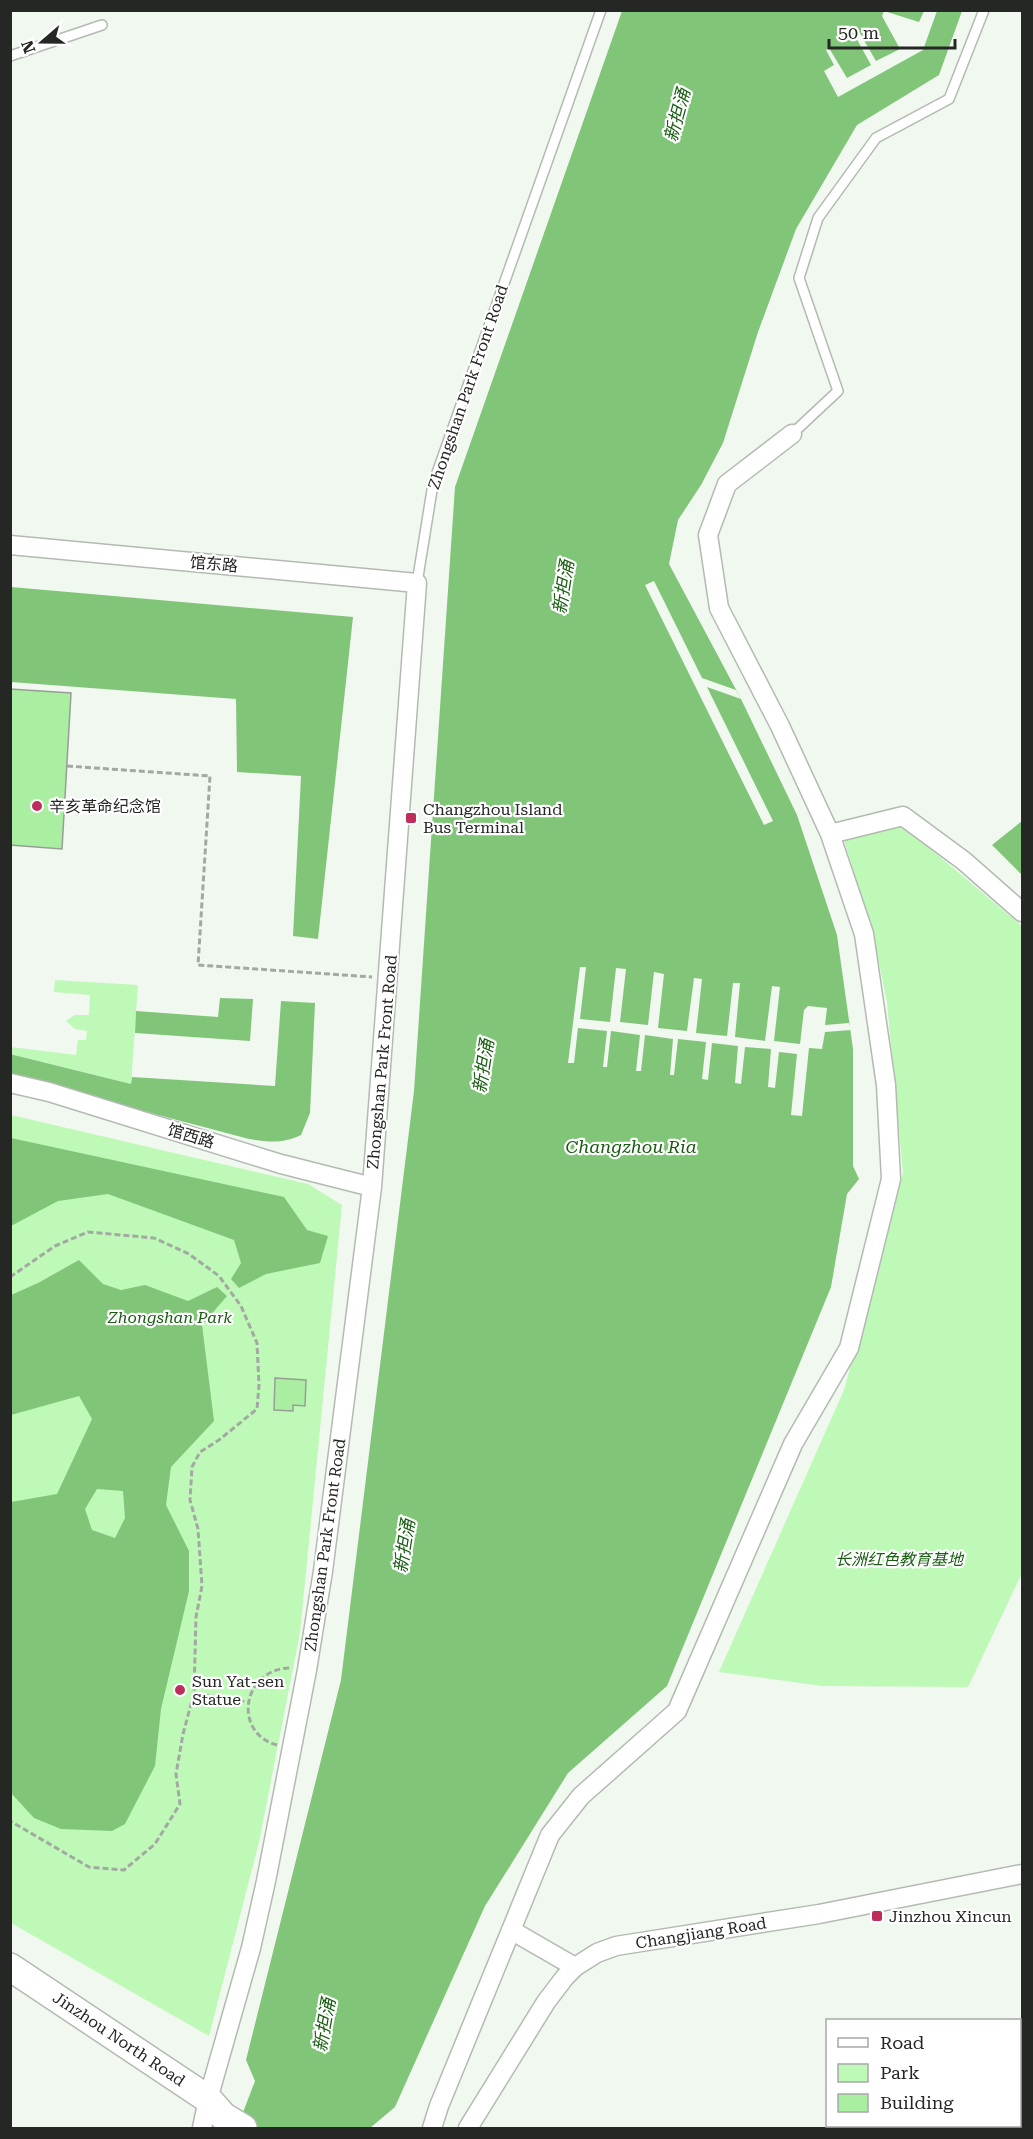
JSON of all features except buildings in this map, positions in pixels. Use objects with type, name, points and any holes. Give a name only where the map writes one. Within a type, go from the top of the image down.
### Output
[{"type":"main road","name":"Jinzhou North Road","points":[[10,1967],[219,2118]]},
{"type":"street","points":[[432,2128],[549,1835],[581,1796],[677,1711],[793,1444],[849,1348],[891,1179],[886,1085],[864,934],[830,834],[780,726],[718,608],[708,535],[727,484],[792,434]]},
{"type":"street","name":"馆东路","points":[[10,545],[417,583]]},
{"type":"street","name":"Zhongshan Park Front Road","points":[[219,2118],[251,1948],[293,1750],[335,1483],[372,1187],[417,583]]},
{"type":"street","points":[[830,834],[903,816],[964,861],[1023,912]]},
{"type":"street","name":"馆西路","points":[[10,1083],[49,1092],[281,1164],[372,1187]]},
{"type":"street","name":"Changjiang Road","points":[[468,2128],[546,2002],[575,1967],[597,1953],[616,1946],[819,1914],[1023,1874]]},
{"type":"street","points":[[511,1930],[575,1967]]},
{"type":"lane","name":"Zhongshan Park Front Road","points":[[417,583],[433,484],[602,10]]},
{"type":"lane","points":[[792,434],[838,391],[799,278],[818,218],[876,138],[950,99],[984,10]]},
{"type":"lane","points":[[10,56],[102,25]]},
{"type":"path","points":[[67,766],[210,776],[198,965],[389,978]]},
{"type":"path","points":[[10,1277],[55,1245],[88,1232],[154,1238],[189,1254],[219,1276],[241,1306],[257,1343],[259,1385],[257,1408],[219,1440],[200,1452],[192,1467],[190,1500],[198,1529],[202,1586],[196,1617],[194,1693],[183,1734],[176,1774],[180,1804],[155,1844],[124,1870],[89,1867],[10,1821]]},
{"type":"path","points":[[293,1750],[269,1743],[257,1733],[249,1715],[248,1702],[251,1689],[263,1676],[277,1669],[288,1667],[307,1670]]},
{"type":"path","points":[[194,1693],[248,1702]]},
{"type":"green space","name":"长洲红色教育基地","points":[[902,825],[1022,926],[1022,1573],[968,1687],[822,1686],[719,1672],[844,1390],[903,1173],[887,1002],[873,934],[844,840]]},
{"type":"green space","points":[[55,980],[138,985],[131,1084],[11,1054],[10,1047],[76,1055],[78,1040],[86,1040],[87,1031],[75,1029],[66,1021],[75,1015],[89,1015],[90,995],[54,992]]},
{"type":"green space","name":"Zhongshan Park","points":[[11,1115],[308,1184],[342,1205],[300,1633],[259,1842],[209,2036],[11,1923]]},
{"type":"shaded area","name":"Changzhou Ria","points":[[622,11],[962,11],[939,75],[857,125],[796,229],[758,332],[723,443],[701,485],[678,520],[669,564],[741,699],[797,815],[837,935],[853,1049],[853,1166],[859,1179],[847,1194],[831,1287],[667,1686],[568,1773],[485,1906],[395,2107],[370,2128],[237,2128],[255,2081],[246,2060],[341,1680],[414,1091],[455,487]]},
{"type":"shaded area","points":[[11,587],[353,617],[318,939],[293,936],[301,776],[237,772],[236,699],[11,682]]},
{"type":"shaded area","points":[[1022,821],[1022,875],[992,845]]},
{"type":"shaded area","points":[[220,998],[253,999],[250,1041],[135,1033],[136,1011],[218,1017]]},
{"type":"shaded area","points":[[281,1001],[315,1003],[310,1113],[301,1135],[288,1140],[249,1139],[11,1076],[10,1054],[131,1084],[132,1077],[275,1086]]},
{"type":"shaded area","points":[[11,1138],[284,1197],[307,1230],[328,1236],[320,1263],[266,1274],[239,1288],[231,1279],[241,1263],[234,1240],[108,1194],[58,1201],[11,1226]]},
{"type":"shaded area","points":[[79,1260],[103,1284],[121,1290],[145,1285],[188,1301],[217,1287],[227,1296],[202,1325],[214,1421],[171,1467],[166,1505],[189,1551],[189,1591],[161,1709],[155,1766],[125,1824],[112,1831],[61,1829],[34,1818],[11,1793],[11,1502],[57,1494],[92,1419],[79,1396],[11,1415],[11,1295]],"holes":[[[97,1489],[123,1491],[125,1518],[115,1538],[92,1530],[85,1509]]]},
{"type":"pier","points":[[884,11],[919,22],[924,11],[937,11],[923,50],[838,97],[824,71],[834,65],[826,50],[829,48],[847,78],[871,65],[853,32],[858,30],[876,61],[900,49],[882,16]]},
{"type":"pier","points":[[654,581],[702,678],[736,690],[741,699],[707,687],[773,821],[764,825],[645,585]]},
{"type":"pier","points":[[580,967],[586,967],[580,1019],[610,1022],[616,968],[626,969],[620,1022],[648,1025],[654,972],[664,974],[658,1028],[687,1031],[694,978],[702,979],[696,1033],[727,1036],[733,983],[740,983],[735,1037],[765,1041],[772,986],[780,987],[774,1041],[800,1044],[804,1010],[808,1006],[827,1008],[825,1025],[849,1023],[851,1030],[825,1032],[822,1049],[809,1048],[802,1116],[791,1115],[797,1054],[779,1052],[775,1088],[768,1087],[771,1049],[745,1047],[741,1084],[735,1083],[738,1046],[712,1043],[708,1080],[702,1079],[706,1042],[678,1039],[674,1075],[670,1075],[673,1039],[645,1035],[641,1071],[636,1071],[640,1035],[611,1031],[607,1067],[603,1067],[607,1031],[578,1028],[574,1063],[568,1063]]},
{"type":"place","name":"辛亥革命纪念馆","points":[[37,806]]},
{"type":"place","name":"Changzhou Island Bus Terminal","points":[[411,818]]},
{"type":"place","name":"Sun Yat-sen Statue","points":[[180,1690]]},
{"type":"place","name":"Jinzhou Xincun","points":[[877,1916]]},
{"type":"water label","name":"新担涌","points":[[677,115]]},
{"type":"water label","name":"新担涌","points":[[563,587]]},
{"type":"water label","name":"新担涌","points":[[483,1066]]},
{"type":"water label","name":"新担涌","points":[[404,1546]]},
{"type":"water label","name":"新担涌","points":[[324,2025]]}]
